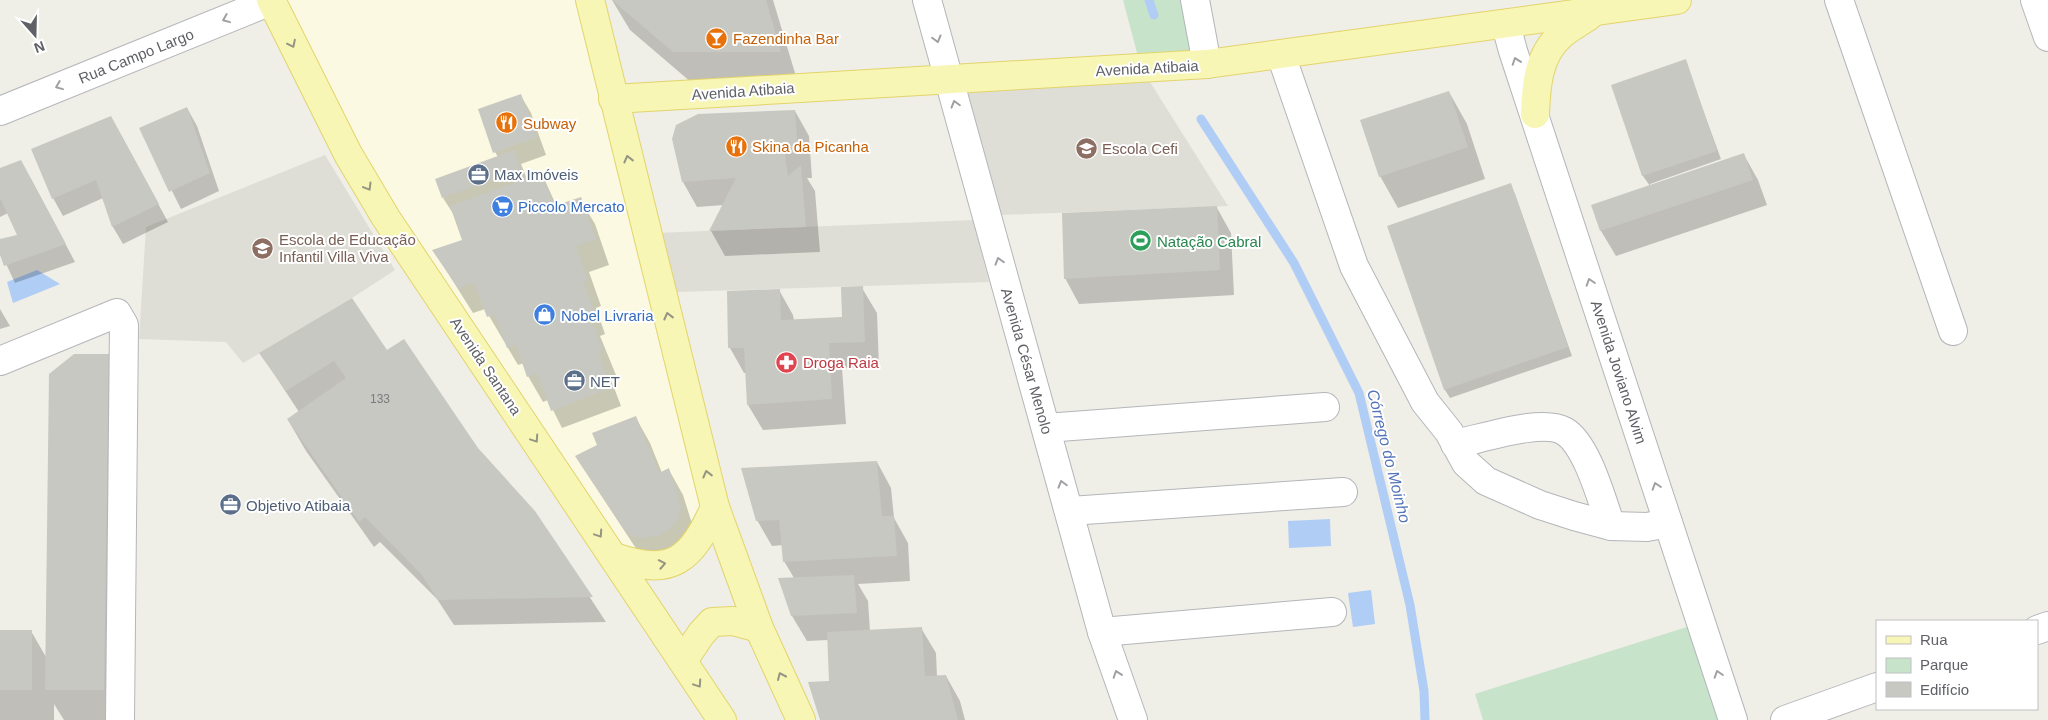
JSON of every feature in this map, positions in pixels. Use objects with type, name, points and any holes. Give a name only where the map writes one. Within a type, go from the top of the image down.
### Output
[{"type":"main road","name":"Avenida Santana","points":[[271,0],[348,154],[386,218],[722,720]]},
{"type":"main road","points":[[590,0],[613,99],[716,507],[759,628],[801,720]]},
{"type":"main road","name":"Avenida Atibaia","points":[[613,99],[1206,64],[1506,25],[1677,0]]},
{"type":"main road","points":[[1535,114],[1536,80],[1547,52],[1560,35],[1594,13]]},
{"type":"main road","points":[[614,557],[633,564],[657,566],[674,562],[693,550],[716,507]]},
{"type":"main road","points":[[683,662],[701,634],[712,622],[733,621],[759,628]]},
{"type":"street","name":"Rua Campo Largo","points":[[0,111],[271,0]]},
{"type":"street","name":"Avenida César Menolo","points":[[927,0],[1102,632],[1133,720]]},
{"type":"street","points":[[1195,0],[1206,64]]},
{"type":"street","points":[[1839,0],[1953,331]]},
{"type":"street","points":[[2035,0],[2048,37]]},
{"type":"street","name":"Avenida Joviano Alvim","points":[[1506,25],[1733,720]]},
{"type":"street","points":[[1281,55],[1354,266],[1426,402],[1456,444],[1466,463],[1486,482],[1540,505],[1611,526],[1647,527],[1668,523]]},
{"type":"street","points":[[0,361],[117,313],[124,325],[120,720]]},
{"type":"street","points":[[1046,428],[1326,407]]},
{"type":"street","points":[[1456,444],[1538,427],[1553,427],[1565,431],[1578,446],[1611,526]]},
{"type":"street","points":[[1070,511],[1343,492]]},
{"type":"street","points":[[1102,632],[1332,612]]},
{"type":"street","points":[[1785,720],[1876,687]]},
{"type":"shaded area","points":[[271,0],[586,0],[707,505],[671,557],[617,550],[390,213]]},
{"type":"shaded area","name":"Escola Cefi","points":[[1150,82],[1228,206],[1001,215],[964,89]]},
{"type":"shaded area","name":"Escola de Educação Infantil Villa Viva","points":[[325,155],[395,270],[243,363],[226,342],[139,339],[146,227]]},
{"type":"shaded area","points":[[973,220],[989,282],[677,292],[657,233]]},
{"type":"green space","points":[[1123,0],[1193,0],[1203,61],[1140,64]]},
{"type":"green space","points":[[1690,626],[1722,720],[1483,720],[1475,694]]},
{"type":"water","points":[[37,270],[60,284],[13,303],[7,282]]},
{"type":"water","points":[[1330,519],[1331,546],[1289,548],[1288,521]]},
{"type":"water","points":[[1371,590],[1375,624],[1353,627],[1348,593]]},
{"type":"building","name":"Fazendinha Bar","points":[[612,0],[766,0],[781,52],[673,52]]},
{"type":"building","points":[[1686,59],[1717,151],[1642,176],[1611,85]]},
{"type":"building","points":[[1449,91],[1468,147],[1379,177],[1360,120]]},
{"type":"building","name":"Subway","points":[[521,94],[537,137],[493,153],[478,109]]},
{"type":"building","points":[[187,107],[210,173],[169,192],[139,128]]},
{"type":"building","name":"Skina da Picanha","points":[[795,110],[798,153],[785,153],[788,176],[801,165],[806,227],[709,231],[736,178],[682,182],[672,139],[676,125],[698,114]]},
{"type":"building","points":[[111,116],[159,204],[112,227],[96,180],[52,199],[31,149]]},
{"type":"building","name":"Max Imóveis","points":[[514,150],[521,169],[442,198],[435,179]]},
{"type":"building","points":[[1744,153],[1753,180],[1600,231],[1591,205]]},
{"type":"building","points":[[21,160],[66,244],[4,266],[0,255],[0,239],[17,235],[0,198],[0,168]]},
{"type":"building","points":[[542,173],[554,206],[581,197],[596,240],[576,246],[588,281],[583,282],[596,316],[591,318],[603,350],[598,351],[611,388],[551,411],[537,373],[527,377],[516,345],[507,348],[495,314],[487,317],[474,283],[458,288],[432,250],[462,240],[450,206]]},
{"type":"building","points":[[1511,183],[1568,347],[1444,390],[1387,226]]},
{"type":"building","name":"Natação Cabral","points":[[1217,206],[1220,270],[1064,279],[1062,213]]},
{"type":"building","points":[[863,286],[865,342],[829,343],[832,399],[747,405],[744,348],[728,348],[727,291],[780,289],[781,320],[842,317],[841,287]]},
{"type":"building","points":[[352,298],[387,350],[404,339],[478,448],[535,511],[593,597],[438,600],[421,574],[365,517],[359,522],[287,419],[346,378],[334,361],[286,391],[259,353]]},
{"type":"building","points":[[74,354],[109,354],[104,690],[45,690],[49,374]]},
{"type":"building","points":[[636,416],[659,473],[669,468],[681,507],[678,519],[671,529],[658,536],[644,538],[631,536],[623,528],[575,456],[597,445],[592,433]]},
{"type":"building","points":[[877,461],[882,516],[894,516],[897,556],[783,562],[779,520],[756,521],[741,468]]},
{"type":"building","points":[[854,575],[857,613],[791,616],[778,578]]},
{"type":"building","points":[[922,627],[925,676],[946,675],[958,720],[820,720],[808,682],[829,681],[827,632]]},
{"type":"building","points":[[0,630],[32,630],[32,690],[0,690]]},
{"type":"waterway","points":[[1149,0],[1154,15]]},
{"type":"waterway","name":"Córrego do Moinho","points":[[1201,119],[1294,263],[1359,393],[1410,605],[1424,691],[1425,720]]},
{"type":"place","name":"Fazendinha Bar","points":[[717,38]]},
{"type":"place","name":"Subway","points":[[507,123]]},
{"type":"place","name":"Skina da Picanha","points":[[736,146]]},
{"type":"place","name":"Escola Cefi","points":[[1086,148]]},
{"type":"place","name":"Max Imóveis","points":[[478,174]]},
{"type":"place","name":"Piccolo Mercato","points":[[502,206]]},
{"type":"place","name":"Natação Cabral","points":[[1141,241]]},
{"type":"place","name":"Escola de Educação Infantil Villa Viva","points":[[263,248]]},
{"type":"place","name":"Nobel Livraria","points":[[545,315]]},
{"type":"place","name":"Droga Raia","points":[[787,362]]},
{"type":"place","name":"NET","points":[[574,381]]},
{"type":"place","name":"Objetivo Atibaia","points":[[230,505]]}]
